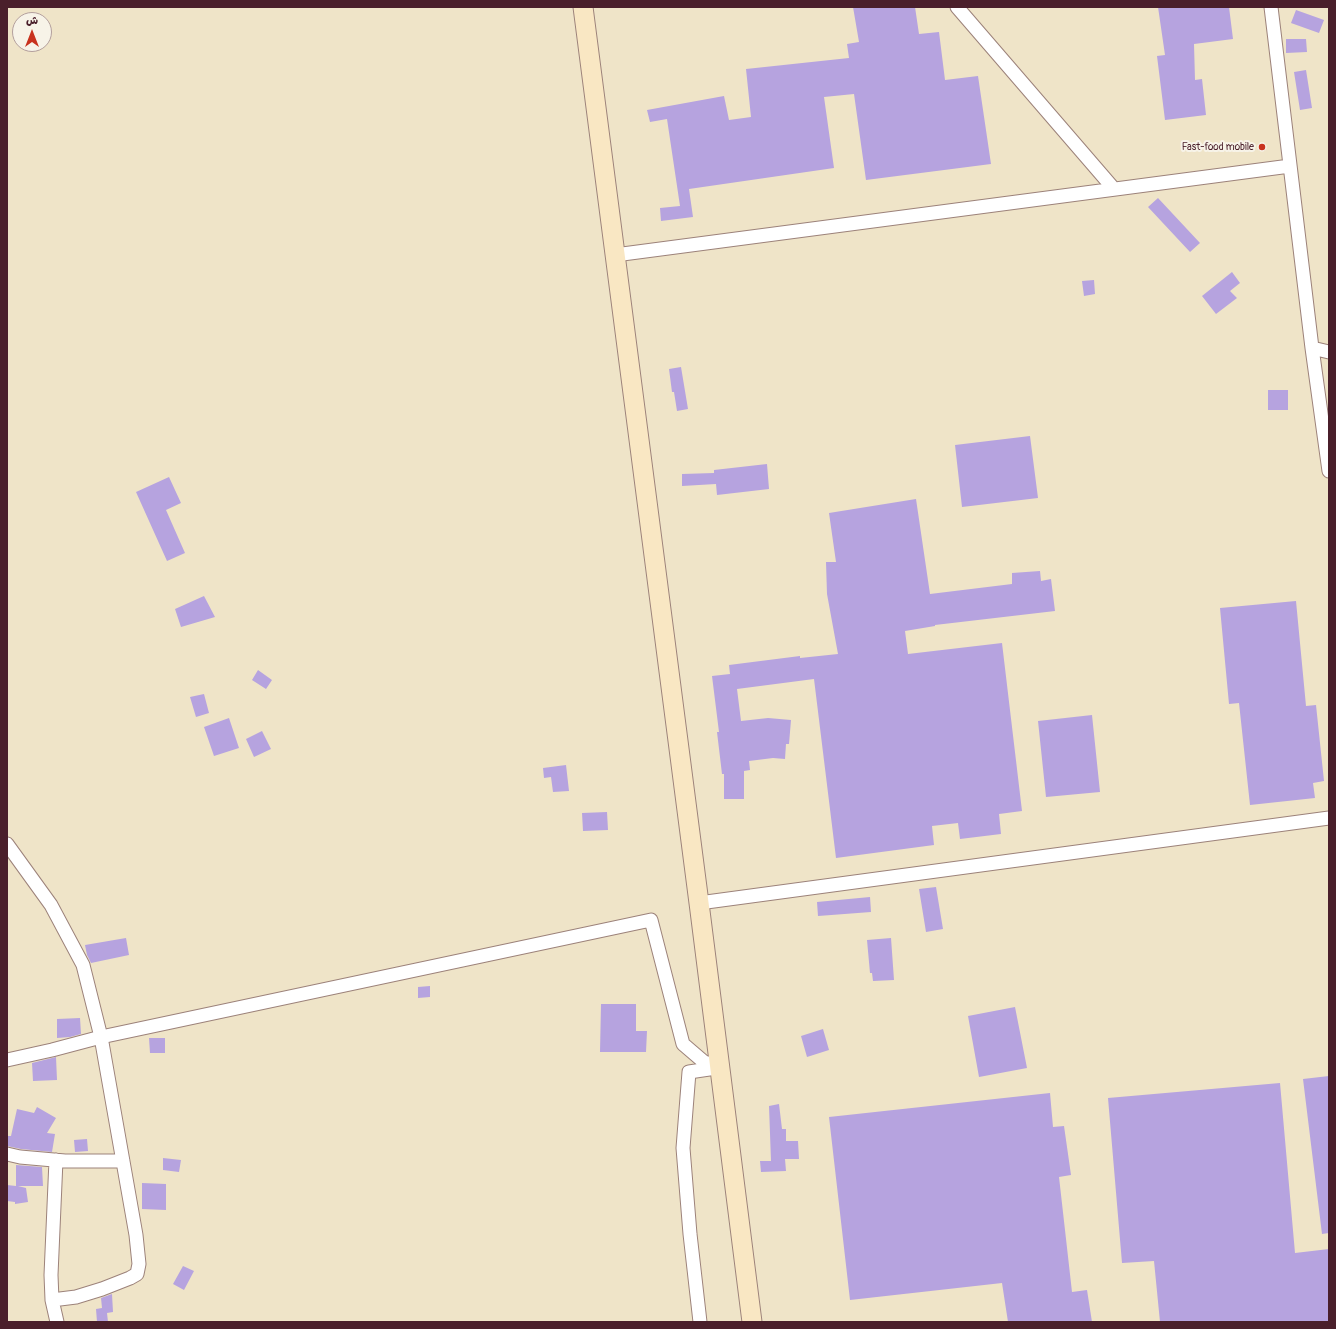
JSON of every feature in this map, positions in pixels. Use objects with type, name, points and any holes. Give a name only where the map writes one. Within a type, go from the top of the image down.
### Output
[{"type":"street","points":[[583,7],[614,255],[700,903],[752,1322]]},
{"type":"street","points":[[957,7],[1114,189]]},
{"type":"street","points":[[1271,7],[1312,348],[1329,471]]},
{"type":"street","points":[[614,255],[1290,166]]},
{"type":"street","points":[[1312,348],[1329,352]]},
{"type":"street","points":[[700,903],[1329,818]]},
{"type":"street","points":[[7,844],[51,905],[83,965],[101,1037],[136,1235],[139,1264],[137,1274],[130,1278],[76,1297],[52,1300]]},
{"type":"street","points":[[7,1060],[101,1037],[651,920],[683,1044],[704,1062],[720,1067]]},
{"type":"street","points":[[700,1322],[690,1234],[683,1141],[689,1072],[720,1067]]},
{"type":"street","points":[[7,1154],[20,1157],[56,1160],[123,1161]]},
{"type":"street","points":[[56,1160],[51,1275],[52,1300],[57,1322]]},
{"type":"building","points":[[853,7],[915,7],[919,34],[939,32],[945,80],[978,76],[991,164],[866,180],[854,94],[824,97],[834,168],[689,189],[693,217],[661,221],[660,208],[680,206],[667,119],[650,122],[647,110],[724,96],[729,120],[751,117],[746,69],[849,58],[847,44],[859,42]]},
{"type":"building","points":[[1158,7],[1229,7],[1233,39],[1194,44],[1195,80],[1202,79],[1206,115],[1165,120],[1157,56],[1165,55]]},
{"type":"building","points":[[1296,10],[1324,20],[1319,33],[1291,23]]},
{"type":"building","points":[[1286,39],[1306,39],[1307,52],[1286,53]]},
{"type":"building","points":[[1306,70],[1312,108],[1300,110],[1294,72]]},
{"type":"building","points":[[1158,198],[1200,243],[1190,252],[1148,207]]},
{"type":"building","points":[[1232,272],[1240,283],[1230,291],[1237,298],[1216,314],[1202,296]]},
{"type":"building","points":[[1094,280],[1095,294],[1084,296],[1082,281]]},
{"type":"building","points":[[681,367],[688,409],[677,411],[674,392],[672,392],[669,369]]},
{"type":"building","points":[[1268,390],[1288,390],[1288,410],[1268,410]]},
{"type":"building","points":[[1030,436],[1038,498],[962,507],[955,445]]},
{"type":"building","points":[[767,464],[769,489],[717,495],[716,484],[682,486],[682,474],[714,473],[714,470]]},
{"type":"building","points":[[169,477],[181,503],[166,510],[185,553],[167,561],[136,492]]},
{"type":"building","points":[[916,499],[930,594],[1012,584],[1012,573],[1040,571],[1041,581],[1051,579],[1055,611],[935,625],[905,631],[908,654],[1002,643],[1022,811],[999,814],[1001,834],[960,839],[958,823],[932,826],[934,845],[836,858],[814,679],[737,689],[741,721],[768,718],[791,720],[789,744],[786,744],[785,759],[773,758],[749,761],[750,770],[744,771],[744,799],[724,799],[724,774],[722,774],[717,732],[719,732],[712,676],[730,674],[729,665],[800,656],[800,658],[838,654],[827,594],[826,562],[836,562],[829,513]]},
{"type":"building","points":[[204,596],[215,617],[181,627],[175,609]]},
{"type":"building","points":[[1296,601],[1306,706],[1316,705],[1324,781],[1313,783],[1315,798],[1250,805],[1239,703],[1229,704],[1220,608]]},
{"type":"building","points":[[258,670],[272,680],[266,689],[252,680]]},
{"type":"building","points":[[204,694],[209,713],[196,717],[190,697]]},
{"type":"building","points":[[1092,715],[1100,792],[1046,797],[1038,721]]},
{"type":"building","points":[[229,718],[239,748],[214,756],[204,727]]},
{"type":"building","points":[[262,731],[271,749],[254,757],[246,739]]},
{"type":"building","points":[[566,765],[569,791],[553,792],[551,777],[544,778],[543,768]]},
{"type":"building","points":[[607,812],[608,830],[583,831],[582,813]]},
{"type":"building","points":[[936,887],[943,929],[926,932],[919,889]]},
{"type":"building","points":[[870,897],[871,912],[818,916],[817,902]]},
{"type":"building","points":[[126,938],[129,955],[91,963],[87,955],[85,945]]},
{"type":"building","points":[[891,938],[894,980],[873,981],[872,973],[870,973],[867,940]]},
{"type":"building","points":[[430,986],[430,997],[418,998],[418,987]]},
{"type":"building","points":[[601,1004],[636,1004],[636,1031],[647,1031],[646,1052],[600,1052]]},
{"type":"building","points":[[1015,1007],[1027,1068],[979,1077],[968,1016]]},
{"type":"building","points":[[80,1018],[81,1034],[57,1038],[57,1019]]},
{"type":"building","points":[[823,1029],[829,1050],[807,1057],[801,1036]]},
{"type":"building","points":[[149,1038],[165,1038],[165,1053],[150,1053]]},
{"type":"building","points":[[56,1057],[57,1080],[33,1081],[32,1063]]},
{"type":"building","points":[[1329,1076],[1329,1233],[1322,1234],[1303,1079]]},
{"type":"building","points":[[1280,1083],[1295,1253],[1329,1249],[1329,1322],[1160,1322],[1154,1261],[1122,1263],[1108,1098]]},
{"type":"building","points":[[1050,1093],[1053,1127],[1064,1126],[1071,1175],[1059,1177],[1072,1292],[1087,1290],[1092,1322],[1008,1322],[1002,1283],[850,1300],[829,1117]]},
{"type":"building","points":[[779,1104],[782,1129],[786,1129],[786,1141],[798,1141],[799,1159],[785,1159],[786,1171],[761,1172],[760,1161],[771,1161],[769,1106]]},
{"type":"building","points":[[37,1107],[56,1118],[47,1133],[55,1134],[52,1152],[7,1146],[8,1136],[11,1136],[17,1109],[34,1113]]},
{"type":"building","points":[[87,1139],[88,1151],[75,1152],[74,1140]]},
{"type":"building","points":[[163,1158],[181,1160],[179,1172],[163,1170]]},
{"type":"building","points":[[16,1165],[42,1167],[43,1186],[18,1186],[26,1188],[28,1202],[15,1204],[15,1202],[7,1201],[7,1185],[16,1186]]},
{"type":"building","points":[[142,1183],[166,1184],[166,1210],[142,1209]]},
{"type":"building","points":[[183,1266],[194,1271],[184,1290],[173,1284]]},
{"type":"building","points":[[112,1294],[113,1312],[107,1313],[108,1322],[97,1322],[96,1309],[102,1308],[101,1298]]},
{"type":"place","name":"Fast-food mobile","points":[[1262,147]]}]
